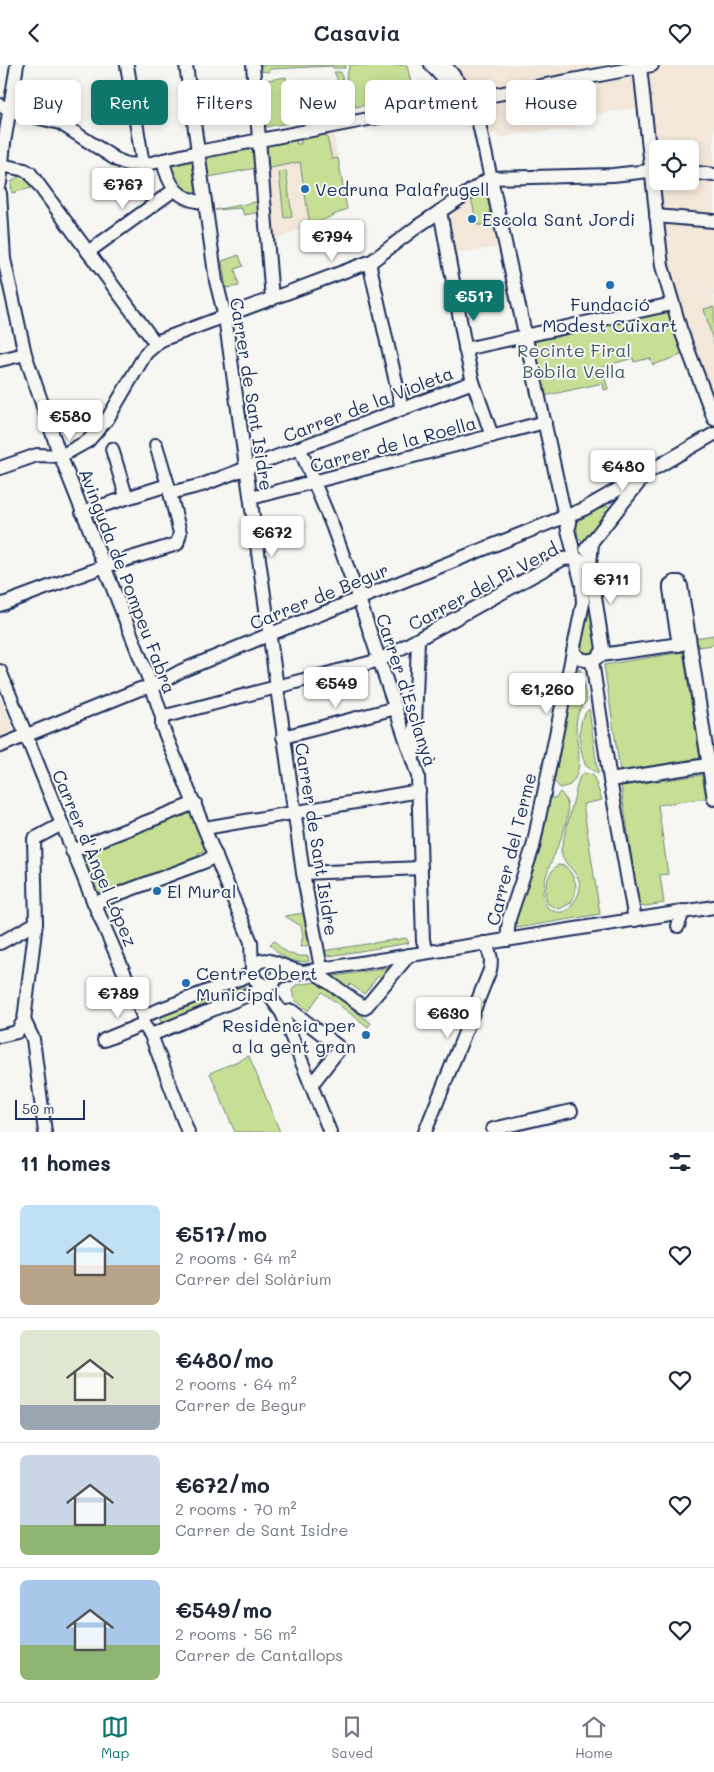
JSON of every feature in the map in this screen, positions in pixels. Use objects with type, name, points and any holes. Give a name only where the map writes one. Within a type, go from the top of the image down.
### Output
[{"type":"street","points":[[0,183],[4,107],[17,65]]},
{"type":"street","points":[[126,65],[144,165]]},
{"type":"street","name":"Carrer de Sant Isidre","points":[[186,65],[216,281],[225,317],[246,469],[252,496],[275,688],[303,873],[321,968]]},
{"type":"street","points":[[253,65],[272,299]]},
{"type":"street","points":[[432,65],[451,80]]},
{"type":"street","points":[[446,65],[454,80]]},
{"type":"street","points":[[496,94],[646,66],[652,140]]},
{"type":"street","points":[[4,107],[51,119],[117,160],[126,164],[144,165],[198,152],[365,119]]},
{"type":"street","name":"Carrer del Terme","points":[[478,125],[583,595],[574,652],[533,847],[508,919],[506,940]]},
{"type":"street","points":[[164,160],[166,176],[174,190],[188,200],[205,202]]},
{"type":"street","points":[[1,165],[25,170],[30,173],[156,343]]},
{"type":"street","points":[[0,469],[38,455],[61,456],[88,441],[108,418],[146,353],[156,343],[369,262],[381,256],[440,211],[490,178],[613,175],[649,172]]},
{"type":"street","points":[[699,173],[714,175]]},
{"type":"street","points":[[88,252],[174,190]]},
{"type":"street","points":[[655,190],[656,216],[662,267],[672,304],[714,419]]},
{"type":"street","name":"Avinguda de Pompeu Fabra","points":[[0,193],[2,260],[25,354],[82,512],[152,687],[162,717],[162,726],[251,943],[256,979]]},
{"type":"street","points":[[440,211],[465,349],[473,382],[492,436]]},
{"type":"street","points":[[656,216],[714,221]]},
{"type":"street","points":[[369,262],[402,409]]},
{"type":"street","points":[[465,349],[672,304]]},
{"type":"street","points":[[0,360],[25,354]]},
{"type":"street","name":"Carrer de la Violeta","points":[[82,512],[126,497],[202,485],[473,382]]},
{"type":"street","name":"Carrer de la Roella","points":[[252,496],[314,482],[545,422]]},
{"type":"street","name":"Carrer de Begur","points":[[0,746],[140,689],[152,687],[181,671],[268,635],[584,509],[714,434]]},
{"type":"street","points":[[0,605],[105,566],[177,544],[180,533],[156,445]]},
{"type":"street","points":[[112,449],[126,497]]},
{"type":"street","name":"Carrer d'Esclanyà","points":[[300,449],[359,599],[414,765],[419,791],[423,941],[428,952]]},
{"type":"street","points":[[297,453],[309,480],[252,496],[251,474],[254,469],[297,453]]},
{"type":"street","name":"Carrer de Begur","points":[[592,544],[648,472]]},
{"type":"street","points":[[604,498],[612,500],[616,511]]},
{"type":"street","points":[[568,530],[573,517],[584,509]]},
{"type":"street","points":[[574,554],[583,551],[592,544]]},
{"type":"street","points":[[592,544],[590,565],[603,644],[596,658],[610,779],[634,920]]},
{"type":"street","name":"Carrer del Pi Verd","points":[[162,717],[380,660],[574,554],[590,565]]},
{"type":"street","points":[[414,765],[418,640]]},
{"type":"street","points":[[574,652],[581,660],[684,644],[711,764],[714,799]]},
{"type":"street","name":"Carrer d'Àngel López","points":[[0,671],[72,851],[151,1035],[188,1132]]},
{"type":"street","points":[[283,737],[396,708]]},
{"type":"street","points":[[610,779],[711,764]]},
{"type":"street","points":[[205,828],[419,791]]},
{"type":"street","points":[[72,851],[195,803]]},
{"type":"street","points":[[0,1036],[17,1031],[24,1020],[36,923],[34,839],[62,824]]},
{"type":"street","points":[[94,903],[204,862],[216,855]]},
{"type":"street","points":[[303,873],[421,868]]},
{"type":"street","points":[[104,1040],[143,1020],[256,979],[270,985],[277,978],[299,971],[714,907]]},
{"type":"street","points":[[678,926],[683,911]]},
{"type":"street","points":[[0,943],[36,923]]},
{"type":"street","name":"Avinguda de Pompeu Fabra","points":[[251,943],[271,961]]},
{"type":"street","name":"Carrer del Terme","points":[[425,1132],[490,970],[492,961],[490,952],[484,943]]},
{"type":"street","points":[[321,968],[317,971],[320,976],[365,1009],[409,955]]},
{"type":"street","points":[[151,1035],[260,990],[256,979],[256,963],[271,961],[299,971]]},
{"type":"street","points":[[271,961],[278,967],[277,978],[280,1009]]},
{"type":"street","points":[[256,979],[280,1009],[330,1132]]},
{"type":"street","points":[[280,1009],[292,1011],[340,1048],[312,1084]]},
{"type":"street","points":[[24,1020],[33,1039],[45,1132]]},
{"type":"street","points":[[0,1028],[9,1028],[17,1031]]},
{"type":"street","points":[[493,1129],[571,1111]]},
{"type":"shaded area","points":[[428,65],[714,65],[714,432],[672,311],[654,190],[699,190],[699,140],[649,140],[649,155],[642,107],[596,114],[596,80],[506,80],[506,125],[577,125],[577,129],[512,134],[512,136],[498,137],[497,133],[482,137],[478,125],[496,125],[496,80],[438,80]]},
{"type":"shaded area","name":"Vedruna Palafrugell","points":[[333,131],[347,209],[272,241],[263,144]]},
{"type":"shaded area","name":"Escola Sant Jordi","points":[[480,191],[491,198],[502,247],[455,253],[448,213]]},
{"type":"shaded area","points":[[0,697],[14,731],[0,737]]},
{"type":"green space","points":[[260,65],[346,65],[345,68],[333,68],[332,66],[270,69],[268,72],[261,71]]},
{"type":"green space","points":[[350,65],[407,65],[410,80],[365,80],[365,105],[356,107],[355,80],[347,80]]},
{"type":"green space","points":[[334,72],[341,72],[342,80],[338,80]]},
{"type":"green space","points":[[286,77],[286,80],[281,80],[281,124],[265,127],[265,125],[271,125],[271,80],[268,80]]},
{"type":"green space","points":[[326,132],[332,159],[338,158],[347,209],[310,226],[300,162],[265,169],[263,144],[295,138],[297,144],[301,144],[301,137]]},
{"type":"green space","points":[[255,148],[256,168],[209,177],[206,157]]},
{"type":"green space","points":[[192,159],[198,194],[192,197],[174,183],[170,163]]},
{"type":"green space","points":[[286,171],[292,217],[284,218],[279,172]]},
{"type":"green space","points":[[19,176],[25,177],[31,188],[12,193],[11,182]]},
{"type":"green space","points":[[478,193],[483,193],[487,196],[493,225],[477,225],[471,197]]},
{"type":"green space","points":[[260,201],[261,212],[244,215],[241,208],[215,210]]},
{"type":"green space","points":[[239,255],[243,266],[235,269],[239,286],[226,288],[222,261]]},
{"type":"green space","points":[[714,307],[714,344],[704,309]]},
{"type":"green space","name":"Recinte Firal Bòbila Vella","points":[[671,310],[687,353],[653,365],[650,358],[634,362],[633,358],[602,367],[608,389],[604,390],[603,383],[544,396],[533,340]]},
{"type":"green space","points":[[604,506],[611,507],[611,510],[586,542],[583,542],[578,537],[576,522]]},
{"type":"green space","points":[[585,583],[600,642],[593,657],[577,652]]},
{"type":"green space","points":[[714,635],[714,645],[696,647],[695,638]]},
{"type":"green space","points":[[683,652],[700,758],[620,771],[604,665]]},
{"type":"green space","points":[[580,669],[587,701],[580,710],[577,720],[579,765],[570,785],[560,788],[554,781],[576,671]]},
{"type":"green space","points":[[589,709],[598,774],[586,766],[580,745],[580,728]]},
{"type":"green space","points":[[583,773],[593,775],[602,800],[583,804],[600,914],[517,928],[515,923],[541,847],[550,798],[556,798],[560,792],[567,803],[567,817],[545,882],[543,896],[548,908],[559,912],[569,909],[579,893],[580,885],[578,879],[566,863],[561,850],[579,778]]},
{"type":"green space","points":[[702,775],[706,798],[658,805],[668,874],[660,875],[664,903],[639,907],[621,786]]},
{"type":"green space","points":[[183,811],[191,814],[206,850],[197,854],[199,858],[97,898],[80,854],[82,852],[84,856],[88,855],[87,851],[180,813],[182,817],[185,816]]},
{"type":"green space","points":[[558,865],[565,866],[576,884],[571,903],[559,909],[548,904],[545,894],[548,878]]},
{"type":"green space","points":[[304,913],[310,945],[300,947],[303,936],[301,926],[285,916]]},
{"type":"green space","points":[[406,938],[409,943],[323,957],[322,951]]},
{"type":"green space","points":[[275,941],[282,949],[289,953],[298,956],[308,956],[309,961],[303,962],[287,959],[270,944]]},
{"type":"green space","points":[[394,967],[384,980],[378,976],[364,994],[350,984],[346,989],[329,977]]},
{"type":"green space","points":[[241,981],[246,993],[163,1027],[158,1015]]},
{"type":"green space","points":[[317,982],[371,1023],[368,1027],[322,992],[308,1011],[294,999],[292,990],[296,985]]},
{"type":"green space","points":[[249,1056],[280,1132],[235,1132],[210,1073]]},
{"type":"place","name":"Vedruna Palafrugell","points":[[305,189]]},
{"type":"place","name":"Escola Sant Jordi","points":[[472,219]]},
{"type":"place","name":"Fundació Modest Cuixart","points":[[610,285]]},
{"type":"place","name":"El Mural","points":[[157,891]]},
{"type":"place","name":"Centre Obert Municipal","points":[[186,983]]},
{"type":"place","name":"Residencia per a la gent gran","points":[[366,1035]]}]
